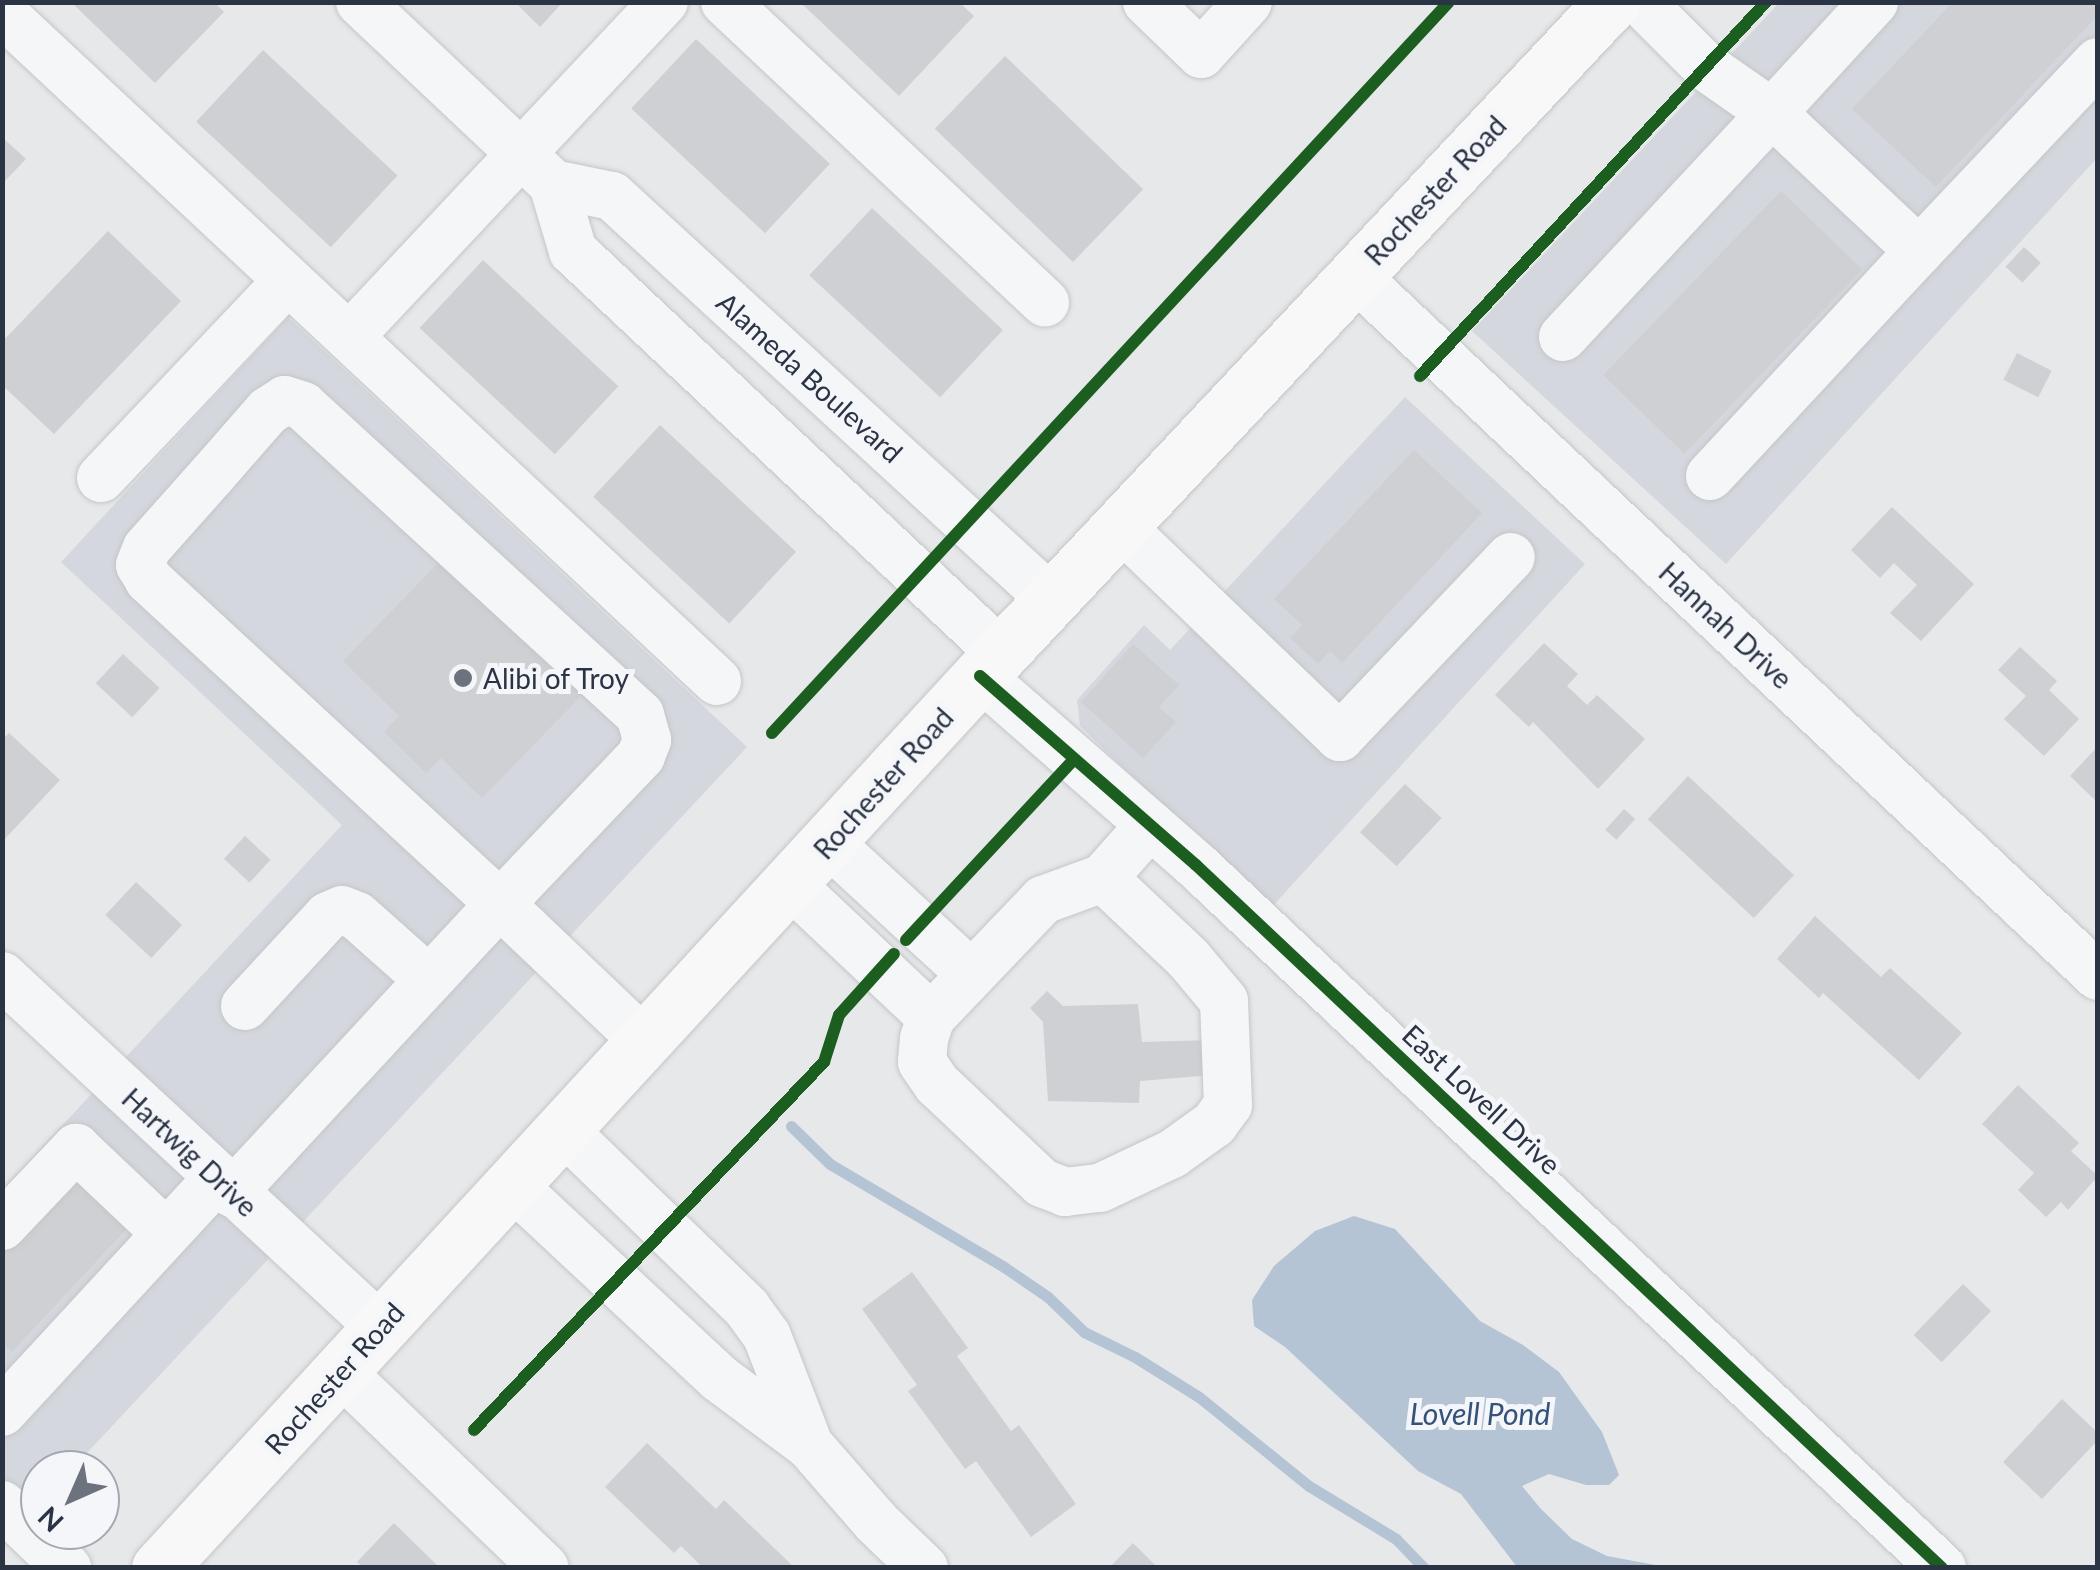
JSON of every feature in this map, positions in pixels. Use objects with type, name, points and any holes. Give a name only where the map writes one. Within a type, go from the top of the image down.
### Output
[{"type":"main road","name":"Rochester Road","points":[[159,1568],[991,664],[1354,275],[1613,5]]},
{"type":"street","points":[[360,2],[538,169],[574,251],[991,664]]},
{"type":"street","points":[[349,337],[538,169],[664,2]]},
{"type":"street","points":[[725,2],[1044,303]]},
{"type":"street","points":[[1147,2],[1201,54],[1248,2]]},
{"type":"street","points":[[1562,337],[1874,2]]},
{"type":"street","points":[[1613,5],[1772,112],[1919,251]]},
{"type":"street","points":[[2,19],[12,22],[717,681]]},
{"type":"street","points":[[1710,476],[2098,62]]},
{"type":"street","name":"Alameda Boulevard","points":[[538,169],[612,196],[1052,600]]},
{"type":"street","name":"Hannah Drive","points":[[1354,275],[2098,976]]},
{"type":"street","points":[[100,478],[288,280]]},
{"type":"street","points":[[9,1391],[166,1233],[225,1186],[430,980],[500,904],[641,756],[647,740],[640,716],[304,406],[285,400],[268,411],[212,474],[147,548],[140,564],[149,580],[500,904],[644,1041]]},
{"type":"street","points":[[1120,526],[1340,737],[1511,557]]},
{"type":"street","name":"East Lovell Drive","points":[[991,664],[1150,825],[1942,1568]]},
{"type":"street","points":[[1103,878],[1188,958],[1224,1001],[1228,1105],[1214,1124],[1172,1154],[1100,1188],[1065,1192],[1042,1184],[937,1084],[922,1062],[931,1017],[1043,900],[1103,878],[1150,825]]},
{"type":"street","points":[[828,842],[971,974]]},
{"type":"street","points":[[790,884],[931,1017]]},
{"type":"street","points":[[244,1006],[328,916],[342,910],[356,916],[430,980]]},
{"type":"street","name":"Hartwig Drive","points":[[2,976],[380,1327]]},
{"type":"street","points":[[562,1129],[747,1308],[766,1336],[809,1445]]},
{"type":"street","points":[[2,1226],[76,1148],[166,1233]]},
{"type":"street","points":[[512,1185],[719,1378],[809,1445],[877,1523],[924,1568]]},
{"type":"street","points":[[340,1371],[537,1564]]},
{"type":"street","points":[[2,1505],[67,1568]]},
{"type":"shaded area","points":[[1779,3],[2097,3],[2097,158],[1726,564],[1472,331]]},
{"type":"shaded area","points":[[288,317],[747,747],[90,1450],[20,1450],[20,1525],[3,1543],[3,1189],[342,825],[61,562]]},
{"type":"shaded area","points":[[1405,397],[1585,564],[1270,909],[1080,726],[1077,700],[1144,625],[1170,650]]},
{"type":"water","name":"Lovell Pond","points":[[1354,1216],[1395,1229],[1480,1321],[1523,1345],[1559,1372],[1602,1432],[1619,1475],[1609,1485],[1586,1485],[1549,1474],[1522,1486],[1541,1509],[1572,1539],[1607,1556],[1666,1567],[1517,1567],[1461,1494],[1418,1471],[1285,1347],[1254,1326],[1252,1300],[1274,1266],[1315,1231]]},
{"type":"building","points":[[71,2],[214,2],[224,12],[155,83]]},
{"type":"building","points":[[515,2],[563,2],[540,27]]},
{"type":"building","points":[[800,2],[959,2],[974,16],[899,96]]},
{"type":"building","points":[[1953,2],[2098,2],[2098,15],[1936,187],[1852,109]]},
{"type":"building","points":[[696,39],[830,164],[765,233],[631,108]]},
{"type":"building","points":[[263,50],[398,175],[331,247],[196,122]]},
{"type":"building","points":[[1005,56],[1143,189],[1073,262],[935,129]]},
{"type":"building","points":[[2,137],[26,159],[2,184]]},
{"type":"building","points":[[1781,191],[1862,269],[1684,454],[1603,375]]},
{"type":"building","points":[[872,208],[1003,330],[940,397],[809,275]]},
{"type":"building","points":[[108,231],[181,301],[54,434],[2,385],[2,342]]},
{"type":"building","points":[[2024,247],[2041,263],[2022,282],[2006,267]]},
{"type":"building","points":[[483,260],[618,386],[555,454],[420,328]]},
{"type":"building","points":[[2017,353],[2052,371],[2038,397],[2003,380]]},
{"type":"building","points":[[660,425],[796,552],[729,624],[593,497]]},
{"type":"building","points":[[1414,450],[1482,513],[1342,663],[1330,651],[1318,664],[1290,638],[1302,625],[1274,599]]},
{"type":"building","points":[[1892,507],[1974,584],[1921,641],[1890,613],[1917,585],[1894,563],[1880,578],[1851,550]]},
{"type":"building","name":"Alibi of Troy","points":[[443,558],[583,694],[482,798],[441,758],[426,773],[384,732],[399,716],[343,661]]},
{"type":"building","points":[[1544,643],[1578,674],[1567,686],[1587,705],[1597,695],[1645,739],[1598,789],[1533,722],[1529,727],[1495,695]]},
{"type":"building","points":[[1133,644],[1179,685],[1159,707],[1176,722],[1143,758],[1081,702]]},
{"type":"building","points":[[2020,647],[2057,681],[2049,690],[2079,719],[2044,756],[2004,719],[2026,696],[1998,670]]},
{"type":"building","points":[[123,654],[160,688],[132,717],[96,683]]},
{"type":"building","points":[[9,733],[60,780],[2,842],[2,740]]},
{"type":"building","points":[[2098,746],[2098,803],[2070,776]]},
{"type":"building","points":[[1688,776],[1794,875],[1754,918],[1648,819]]},
{"type":"building","points":[[1405,784],[1442,818],[1397,866],[1360,832]]},
{"type":"building","points":[[1624,809],[1635,819],[1616,840],[1605,830]]},
{"type":"building","points":[[245,836],[271,860],[249,883],[224,859]]},
{"type":"building","points":[[136,882],[182,925],[151,958],[105,915]]},
{"type":"building","points":[[1815,916],[1881,977],[1890,968],[1962,1033],[1919,1080],[1823,993],[1819,998],[1777,959]]},
{"type":"building","points":[[1047,991],[1063,1006],[1138,1004],[1142,1042],[1211,1040],[1212,1075],[1140,1081],[1139,1103],[1048,1101],[1043,1022],[1030,1008]]},
{"type":"building","points":[[2018,1085],[2079,1143],[2071,1151],[2098,1176],[2068,1210],[2061,1202],[2046,1217],[2018,1190],[2034,1173],[1982,1124]]},
{"type":"building","points":[[71,1166],[132,1223],[12,1352],[2,1343],[2,1240]]},
{"type":"building","points":[[912,1272],[968,1348],[957,1356],[1011,1431],[1019,1425],[1076,1504],[1031,1537],[976,1461],[965,1469],[908,1391],[917,1385],[862,1309]]},
{"type":"building","points":[[1963,1284],[1991,1311],[1942,1362],[1914,1335]]},
{"type":"building","points":[[2062,1399],[2098,1433],[2098,1440],[2042,1499],[2003,1462]]},
{"type":"building","points":[[647,1443],[716,1509],[724,1500],[795,1568],[703,1568],[681,1546],[674,1553],[605,1487]]},
{"type":"building","points":[[394,1523],[440,1568],[363,1568],[357,1562]]},
{"type":"building","points":[[1133,1543],[1158,1568],[1109,1568]]},
{"type":"waterway","points":[[791,1126],[830,1164],[1004,1267],[1048,1297],[1084,1332],[1135,1357],[1199,1397],[1309,1486],[1396,1539],[1424,1568]]},
{"type":"cycle path","points":[[772,733],[1449,2]]},
{"type":"cycle path","points":[[1420,376],[1766,2]]},
{"type":"cycle path","points":[[980,676],[1196,865],[1942,1568]]},
{"type":"cycle path","points":[[906,940],[1073,760]]},
{"type":"cycle path","points":[[474,1430],[824,1062],[839,1015],[894,954]]},
{"type":"place","name":"Alibi of Troy","points":[[463,678]]}]
